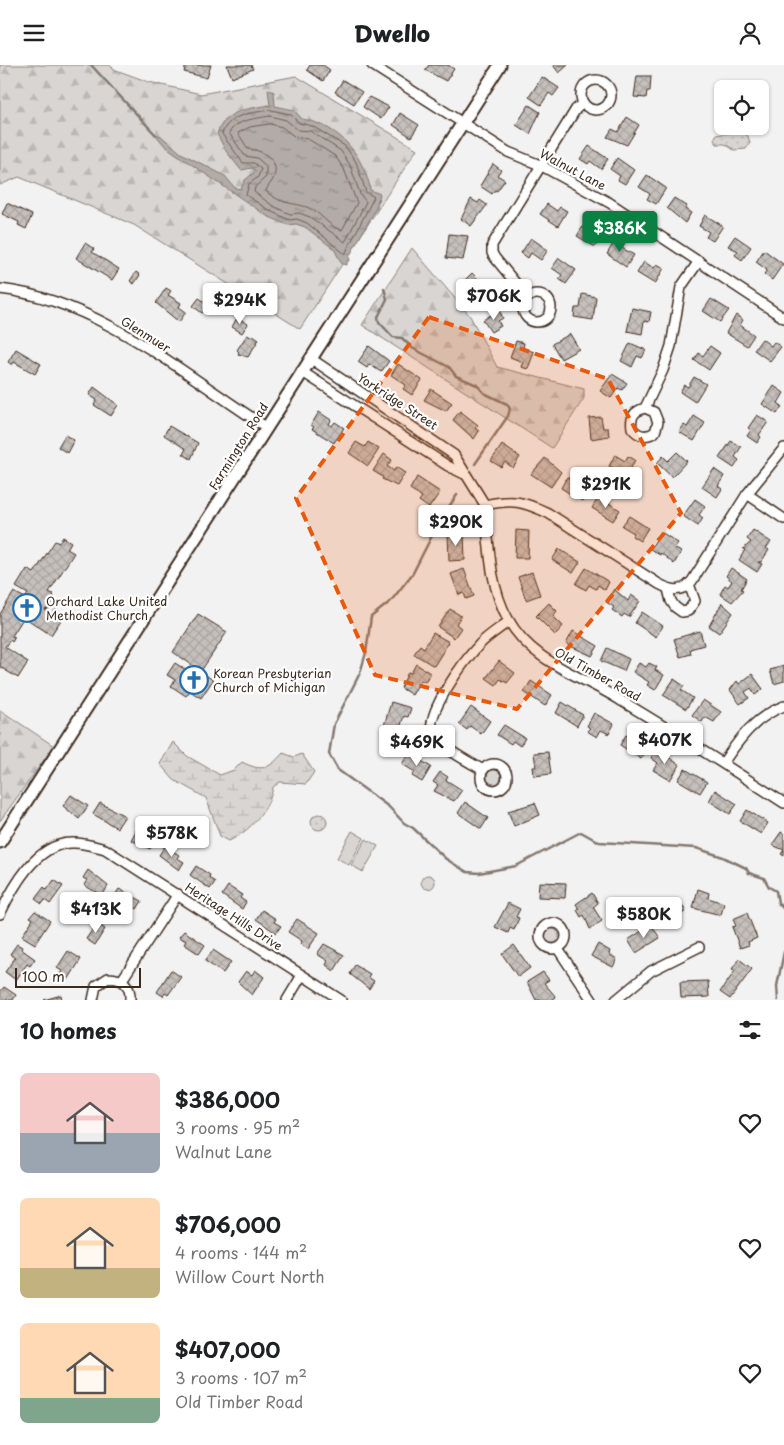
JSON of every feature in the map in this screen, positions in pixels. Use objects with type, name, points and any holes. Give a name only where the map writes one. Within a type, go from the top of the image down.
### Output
[{"type":"street","name":"Walnut Lane","points":[[372,65],[508,152],[540,165],[610,203],[784,319]]},
{"type":"street","name":"Farmington Road","points":[[0,842],[500,65]]},
{"type":"street","points":[[527,297],[495,258],[492,253],[492,245],[540,165],[576,109],[583,103]]},
{"type":"street","points":[[645,409],[663,370],[671,346],[681,287],[698,261]]},
{"type":"street","name":"Glenmuer","points":[[0,289],[24,292],[51,299],[101,321],[266,427]]},
{"type":"street","name":"Yorkridge Street","points":[[310,358],[454,455],[464,474],[485,505]]},
{"type":"street","name":"Yorkridge Street","points":[[302,371],[394,432],[464,474]]},
{"type":"street","points":[[394,432],[403,419]]},
{"type":"street","points":[[485,505],[508,500],[530,505],[548,513],[668,589],[680,589],[689,584],[748,494],[784,448]]},
{"type":"street","points":[[748,494],[784,519]]},
{"type":"street","name":"Old Timber Road","points":[[485,505],[493,577],[500,603],[509,621],[532,649],[555,666],[618,698],[784,803]]},
{"type":"street","points":[[668,589],[675,607],[682,612],[688,611],[694,601],[689,584]]},
{"type":"street","points":[[484,770],[442,744],[433,735],[431,723],[439,703],[480,644],[509,621]]},
{"type":"street","points":[[723,763],[754,723],[784,706]]},
{"type":"street","name":"Heritage Hills Drive","points":[[0,914],[12,890],[32,862],[58,846],[70,843],[105,849],[341,1000]]},
{"type":"street","points":[[122,980],[178,894]]},
{"type":"street","points":[[616,1000],[650,971],[699,947]]},
{"type":"street","points":[[558,949],[592,1000]]},
{"type":"street","points":[[287,1000],[302,975]]},
{"type":"street","points":[[93,1000],[93,993],[101,981],[108,977],[122,980],[130,992],[130,1000]]},
{"type":"highlighted area","points":[[429,317],[608,379],[681,513],[517,709],[375,675],[296,498]]},
{"type":"green space","points":[[0,65],[109,65],[116,70],[149,82],[201,94],[296,76],[417,149],[300,329],[134,225],[19,177],[0,185]]},
{"type":"green space","points":[[716,135],[747,135],[750,143],[746,149],[734,150],[725,144],[717,144],[714,140]]},
{"type":"green space","points":[[412,248],[470,316],[497,367],[584,389],[584,398],[552,448],[362,325]]},
{"type":"green space","points":[[0,710],[54,746],[0,821]]},
{"type":"green space","points":[[173,742],[187,756],[220,775],[234,770],[242,762],[260,768],[269,766],[283,753],[294,757],[302,754],[314,772],[306,784],[280,782],[273,787],[268,803],[257,819],[244,832],[229,841],[220,836],[206,798],[174,780],[160,764]]},
{"type":"green space","points":[[491,770],[497,770],[501,777],[497,784],[491,784],[487,780],[487,774]]},
{"type":"green space","points":[[319,814],[325,816],[327,822],[325,828],[319,830],[313,828],[311,822],[313,816]]},
{"type":"green space","points":[[352,831],[364,838],[349,865],[337,858]]},
{"type":"green space","points":[[366,839],[378,846],[363,872],[351,865]]},
{"type":"green space","points":[[428,875],[433,877],[435,882],[433,887],[428,889],[423,887],[421,882],[423,877]]},
{"type":"green space","points":[[549,929],[555,929],[559,936],[555,943],[549,943],[545,939],[545,933]]},
{"type":"water","points":[[268,89],[274,92],[275,106],[294,110],[302,119],[324,126],[342,138],[356,154],[369,182],[370,190],[380,194],[376,208],[349,257],[350,261],[347,261],[347,265],[342,264],[334,249],[305,227],[296,224],[288,225],[267,216],[165,146],[155,134],[161,136],[181,153],[225,176],[235,188],[241,189],[245,180],[256,171],[252,168],[241,170],[226,151],[217,134],[226,119],[232,115],[246,109],[270,105]]},
{"type":"building","points":[[186,65],[211,65],[207,78],[184,72]]},
{"type":"building","points":[[227,65],[251,65],[253,69],[232,78]]},
{"type":"building","points":[[310,65],[323,65],[330,70],[323,81],[307,70]]},
{"type":"building","points":[[429,65],[448,65],[454,69],[446,81],[425,70]]},
{"type":"building","points":[[553,65],[568,65],[559,73]]},
{"type":"building","points":[[637,76],[651,76],[650,91],[647,91],[646,98],[634,97]]},
{"type":"building","points":[[542,77],[559,88],[553,96],[549,93],[541,105],[529,97]]},
{"type":"building","points":[[343,80],[362,92],[354,104],[335,92]]},
{"type":"building","points":[[369,97],[389,107],[381,119],[363,107]]},
{"type":"building","points":[[529,105],[540,112],[530,134],[516,125]]},
{"type":"building","points":[[400,113],[419,125],[411,137],[393,125]]},
{"type":"building","points":[[627,117],[639,125],[627,145],[607,137],[612,129],[618,132]]},
{"type":"building","points":[[589,146],[608,159],[601,169],[590,161],[588,164],[580,159]]},
{"type":"building","points":[[617,158],[634,170],[625,184],[618,180],[620,176],[610,169]]},
{"type":"building","points":[[493,164],[501,170],[497,175],[505,180],[497,191],[495,190],[492,194],[480,186]]},
{"type":"building","points":[[647,175],[666,188],[656,204],[647,199],[650,194],[639,187]]},
{"type":"building","points":[[674,198],[687,206],[685,209],[691,213],[685,223],[667,208]]},
{"type":"building","points":[[471,199],[478,203],[480,200],[487,205],[471,226],[461,219]]},
{"type":"building","points":[[7,203],[32,215],[26,229],[18,225],[19,222],[2,214]]},
{"type":"building","points":[[547,204],[557,211],[560,207],[567,211],[558,226],[540,214]]},
{"type":"building","points":[[705,215],[723,226],[713,241],[706,237],[709,232],[699,226]]},
{"type":"building","points":[[587,220],[594,225],[591,231],[602,236],[595,247],[577,236]]},
{"type":"building","points":[[449,234],[468,236],[463,260],[446,258]]},
{"type":"building","points":[[735,236],[751,247],[742,260],[735,255],[738,251],[728,246]]},
{"type":"building","points":[[531,238],[548,250],[541,260],[531,253],[528,258],[521,253]]},
{"type":"building","points":[[616,239],[624,244],[622,248],[634,255],[626,267],[607,254]]},
{"type":"building","points":[[85,243],[94,249],[92,252],[119,269],[112,280],[76,258]]},
{"type":"building","points":[[764,250],[783,264],[772,280],[764,274],[767,270],[756,262]]},
{"type":"building","points":[[559,258],[576,270],[566,284],[559,279],[562,275],[552,268]]},
{"type":"building","points":[[644,262],[654,268],[657,264],[664,268],[655,284],[637,273]]},
{"type":"building","points":[[136,272],[140,275],[134,284],[130,281]]},
{"type":"building","points":[[472,273],[478,279],[474,283],[482,292],[473,301],[459,286]]},
{"type":"building","points":[[166,288],[171,291],[168,295],[181,303],[179,307],[186,312],[179,322],[156,303]]},
{"type":"building","points":[[582,294],[596,297],[593,320],[574,317],[575,308],[580,308]]},
{"type":"building","points":[[199,298],[209,305],[202,313],[193,306]]},
{"type":"building","points":[[711,299],[729,310],[720,322],[703,311]]},
{"type":"building","points":[[632,308],[651,312],[649,322],[644,321],[642,334],[627,331]]},
{"type":"building","points":[[499,310],[503,318],[498,321],[501,326],[491,332],[483,320]]},
{"type":"building","points":[[736,315],[743,320],[740,325],[754,335],[747,346],[726,333]]},
{"type":"building","points":[[237,318],[248,324],[242,333],[232,327]]},
{"type":"building","points":[[570,334],[579,349],[561,359],[552,344]]},
{"type":"building","points":[[247,335],[251,337],[253,335],[259,339],[248,357],[238,354],[237,350]]},
{"type":"building","points":[[762,339],[771,346],[774,342],[781,347],[770,361],[754,350]]},
{"type":"building","points":[[516,341],[524,343],[523,348],[534,352],[528,369],[521,367],[523,362],[510,357]]},
{"type":"building","points":[[630,343],[646,350],[642,358],[637,356],[632,367],[621,361]]},
{"type":"building","points":[[369,346],[389,361],[381,372],[369,364],[367,368],[358,362]]},
{"type":"building","points":[[710,346],[720,353],[709,370],[694,360],[699,353],[703,356]]},
{"type":"building","points":[[16,349],[41,364],[35,374],[14,362],[12,365],[8,362]]},
{"type":"building","points":[[398,364],[422,380],[412,395],[403,389],[406,385],[391,375]]},
{"type":"building","points":[[612,374],[627,383],[622,390],[618,388],[611,398],[600,391]]},
{"type":"building","points":[[694,377],[706,384],[695,402],[680,392],[684,385],[688,387]]},
{"type":"building","points":[[774,386],[784,393],[778,403],[782,406],[777,414],[762,404]]},
{"type":"building","points":[[94,387],[118,405],[111,416],[94,405],[97,400],[89,395]]},
{"type":"building","points":[[431,389],[452,403],[446,411],[424,400]]},
{"type":"building","points":[[460,411],[478,425],[475,428],[479,431],[474,439],[453,420]]},
{"type":"building","points":[[319,412],[331,420],[329,424],[332,426],[335,422],[344,428],[334,443],[312,429],[314,427],[311,425]]},
{"type":"building","points":[[757,415],[768,422],[759,435],[761,437],[757,443],[747,436],[751,430],[748,428]]},
{"type":"building","points":[[694,416],[705,423],[694,441],[679,432],[684,425],[687,427]]},
{"type":"building","points":[[601,417],[603,428],[608,428],[609,436],[591,439],[589,418]]},
{"type":"building","points":[[169,426],[198,443],[191,459],[183,454],[186,449],[164,435]]},
{"type":"building","points":[[65,435],[74,440],[67,453],[58,447]]},
{"type":"building","points":[[731,441],[741,447],[735,457],[739,460],[734,468],[719,458]]},
{"type":"building","points":[[356,442],[365,447],[368,442],[379,449],[368,466],[349,453]]},
{"type":"building","points":[[502,445],[520,457],[513,468],[505,462],[501,467],[491,461]]},
{"type":"building","points":[[677,452],[687,461],[672,477],[657,463],[663,456],[668,461]]},
{"type":"building","points":[[384,454],[392,460],[387,466],[394,471],[396,467],[405,473],[397,486],[382,479],[383,477],[373,471]]},
{"type":"building","points":[[615,455],[625,461],[628,456],[635,460],[627,476],[609,466]]},
{"type":"building","points":[[545,458],[561,472],[551,487],[531,474]]},
{"type":"building","points":[[714,469],[724,476],[718,486],[722,489],[717,497],[702,487]]},
{"type":"building","points":[[417,477],[440,492],[429,508],[419,501],[422,497],[410,489]]},
{"type":"building","points":[[567,477],[589,491],[582,501],[561,488]]},
{"type":"building","points":[[599,497],[620,510],[613,521],[592,508]]},
{"type":"building","points":[[695,499],[705,506],[699,515],[703,518],[698,526],[683,516]]},
{"type":"building","points":[[629,516],[648,528],[640,541],[632,536],[634,533],[622,526]]},
{"type":"building","points":[[516,530],[529,531],[528,558],[515,558]]},
{"type":"building","points":[[753,530],[771,542],[766,548],[769,550],[761,562],[758,562],[762,564],[757,572],[739,560],[745,550],[743,549],[751,542],[747,539]]},
{"type":"building","points":[[661,532],[678,543],[674,548],[681,552],[674,564],[661,553],[660,555],[650,549]]},
{"type":"building","points":[[448,533],[464,533],[465,560],[449,561]]},
{"type":"building","name":"Orchard Lake United Methodist Church","points":[[63,537],[71,542],[67,549],[74,553],[49,592],[53,594],[56,607],[45,610],[52,614],[57,610],[59,614],[57,618],[61,620],[51,635],[24,617],[12,636],[15,637],[12,642],[10,640],[5,647],[28,662],[18,678],[0,667],[0,614],[14,592],[25,598],[28,594],[16,587],[27,569],[34,573],[55,541],[59,543]]},
{"type":"building","points":[[559,549],[580,562],[573,573],[552,560]]},
{"type":"building","points":[[586,568],[609,582],[605,590],[598,585],[596,589],[589,585],[586,590],[576,584]]},
{"type":"building","points":[[731,568],[747,579],[741,589],[743,590],[732,602],[720,594],[725,585],[728,587],[732,581],[726,576]]},
{"type":"building","points":[[464,569],[474,596],[466,599],[464,593],[459,595],[451,574]]},
{"type":"building","points":[[532,572],[540,595],[526,600],[518,577]]},
{"type":"building","points":[[614,589],[628,601],[631,595],[640,601],[629,617],[624,614],[622,617],[612,610],[614,607],[606,602]]},
{"type":"building","points":[[549,603],[557,611],[553,616],[563,626],[555,635],[536,616]]},
{"type":"building","points":[[722,603],[733,613],[719,633],[709,626]]},
{"type":"building","points":[[450,609],[461,616],[456,624],[461,628],[454,638],[438,627]]},
{"type":"building","points":[[642,612],[663,626],[656,637],[635,623]]},
{"type":"building","points":[[198,614],[227,632],[201,671],[173,652]]},
{"type":"building","points":[[573,631],[598,646],[592,656],[566,644]]},
{"type":"building","points":[[700,631],[704,645],[690,649],[691,654],[680,657],[674,639]]},
{"type":"building","points":[[433,633],[449,642],[434,666],[414,654],[420,645],[424,648]]},
{"type":"building","points":[[607,648],[629,659],[624,671],[601,661]]},
{"type":"building","points":[[499,661],[515,673],[507,683],[500,679],[496,685],[486,678]]},
{"type":"building","name":"Korean Presbyterian Church of Michigan","points":[[175,663],[200,679],[204,674],[213,680],[201,698],[190,691],[186,696],[171,686],[175,680],[167,675]]},
{"type":"building","points":[[639,663],[646,667],[649,663],[657,667],[655,670],[664,675],[655,690],[647,685],[649,682],[633,672]]},
{"type":"building","points":[[416,664],[430,673],[425,682],[421,680],[412,695],[401,688],[408,672],[411,673]]},
{"type":"building","points":[[784,666],[784,681],[774,684],[770,670]]},
{"type":"building","points":[[752,674],[763,689],[755,695],[751,688],[745,692],[749,698],[740,704],[730,690],[737,681],[739,684]]},
{"type":"building","points":[[674,679],[684,686],[681,690],[693,698],[686,709],[663,695]]},
{"type":"building","points":[[531,681],[552,695],[545,706],[524,692]]},
{"type":"building","points":[[703,700],[721,712],[714,722],[705,717],[702,722],[692,715]]},
{"type":"building","points":[[391,702],[411,708],[408,717],[404,716],[398,734],[383,729]]},
{"type":"building","points":[[562,702],[583,715],[577,726],[556,713]]},
{"type":"building","points":[[471,707],[490,721],[481,734],[470,726],[467,730],[459,724]]},
{"type":"building","points":[[594,713],[614,724],[609,734],[601,730],[597,737],[587,731],[590,728],[587,726]]},
{"type":"building","points":[[504,725],[525,738],[520,746],[513,741],[511,744],[497,735]]},
{"type":"building","points":[[626,735],[648,748],[641,759],[620,745]]},
{"type":"building","points":[[656,749],[680,765],[670,780],[653,770],[658,763],[651,758]]},
{"type":"building","points":[[548,752],[551,774],[534,776],[533,767],[536,767],[534,753]]},
{"type":"building","points":[[409,753],[431,767],[422,782],[412,776],[415,772],[402,764]]},
{"type":"building","points":[[685,769],[707,782],[700,793],[678,780]]},
{"type":"building","points":[[440,772],[448,777],[446,780],[462,790],[454,801],[434,791],[438,785],[433,782]]},
{"type":"building","points":[[715,790],[737,804],[730,814],[709,801]]},
{"type":"building","points":[[71,795],[88,806],[79,819],[63,806]]},
{"type":"building","points":[[465,802],[488,818],[481,829],[458,813]]},
{"type":"building","points":[[100,803],[125,816],[117,828],[93,814]]},
{"type":"building","points":[[535,803],[540,815],[514,826],[508,811]]},
{"type":"building","points":[[747,810],[768,823],[761,834],[740,821]]},
{"type":"building","points":[[139,825],[158,837],[150,849],[131,840]]},
{"type":"building","points":[[781,832],[784,834],[784,850],[772,845]]},
{"type":"building","points":[[165,846],[179,855],[177,858],[184,862],[179,870],[159,855]]},
{"type":"building","points":[[196,866],[210,875],[209,878],[215,882],[210,889],[190,875]]},
{"type":"building","points":[[88,870],[108,886],[102,896],[84,885],[87,880],[83,878]]},
{"type":"building","points":[[54,880],[63,886],[50,904],[45,900],[42,904],[35,899],[44,887],[47,890]]},
{"type":"building","points":[[539,882],[566,883],[565,898],[538,897]]},
{"type":"building","points":[[228,886],[242,895],[240,898],[246,902],[242,909],[222,895]]},
{"type":"building","points":[[119,889],[142,901],[137,909],[133,906],[129,911],[112,900]]},
{"type":"building","points":[[698,889],[709,893],[708,898],[724,903],[721,915],[693,908]]},
{"type":"building","points":[[592,893],[598,903],[593,907],[602,921],[590,929],[584,915],[581,917],[577,910],[579,909],[576,904]]},
{"type":"building","points":[[677,899],[686,911],[676,918],[674,915],[666,921],[659,911]]},
{"type":"building","points":[[508,903],[520,909],[516,917],[519,918],[514,930],[510,928],[508,933],[495,927]]},
{"type":"building","points":[[262,910],[276,919],[274,922],[281,926],[276,933],[256,919]]},
{"type":"building","points":[[35,911],[50,921],[35,944],[22,936],[33,919],[30,917]]},
{"type":"building","points":[[747,913],[757,938],[748,942],[749,945],[740,948],[732,927],[736,926],[733,919]]},
{"type":"building","points":[[297,919],[319,933],[308,949],[300,944],[302,941],[288,932]]},
{"type":"building","points":[[97,923],[105,929],[95,945],[86,939]]},
{"type":"building","points":[[651,925],[660,938],[636,953],[628,940]]},
{"type":"building","points":[[184,931],[205,945],[199,954],[184,944],[186,941],[179,937]]},
{"type":"building","points":[[17,944],[35,959],[30,966],[27,964],[16,980],[5,972],[15,958],[10,954]]},
{"type":"building","points":[[324,944],[344,955],[334,971],[326,965],[328,961],[317,954]]},
{"type":"building","points":[[598,944],[610,951],[609,954],[617,959],[613,967],[591,956]]},
{"type":"building","points":[[514,945],[530,968],[518,977],[502,954]]},
{"type":"building","points":[[213,950],[231,962],[223,973],[205,961]]},
{"type":"building","points":[[68,951],[81,959],[68,980],[60,974],[62,971],[57,968]]},
{"type":"building","points":[[739,959],[752,969],[730,999],[720,992],[735,971],[732,969]]},
{"type":"building","points":[[355,965],[370,974],[368,977],[374,981],[369,989],[350,974]]},
{"type":"building","points":[[171,970],[181,977],[168,995],[165,993],[163,996],[157,992]]},
{"type":"building","points":[[255,970],[264,977],[252,995],[238,982],[246,971],[252,975]]},
{"type":"building","points":[[543,972],[549,980],[544,983],[556,997],[552,1000],[536,1000],[527,982]]},
{"type":"building","points":[[708,981],[709,997],[681,998],[680,982]]},
{"type":"building","points":[[4,987],[16,995],[13,1000],[0,1000],[0,992]]},
{"type":"building","points":[[61,995],[62,1000],[44,1000]]},
{"type":"waterway","points":[[91,65],[155,134]]},
{"type":"waterway","points":[[384,288],[387,299],[378,317],[379,322],[393,337],[402,338],[412,348],[449,367],[456,376],[477,385],[484,393],[507,404],[510,409],[508,416],[475,464]]},
{"type":"waterway","points":[[457,495],[441,518],[413,573],[391,601],[371,617],[366,653],[360,673],[334,724],[329,754],[338,770],[389,807],[404,823],[413,828],[446,859],[467,872],[479,873],[516,866],[581,832],[599,842],[696,848],[723,857],[746,868],[749,873],[764,878],[769,887],[776,891],[778,903],[784,909]]},
{"type":"waterway","points":[[778,1000],[777,986],[784,952]]},
{"type":"place","name":"Orchard Lake United Methodist Church","points":[[27,608]]},
{"type":"place","name":"Korean Presbyterian Church of Michigan","points":[[194,680]]}]
